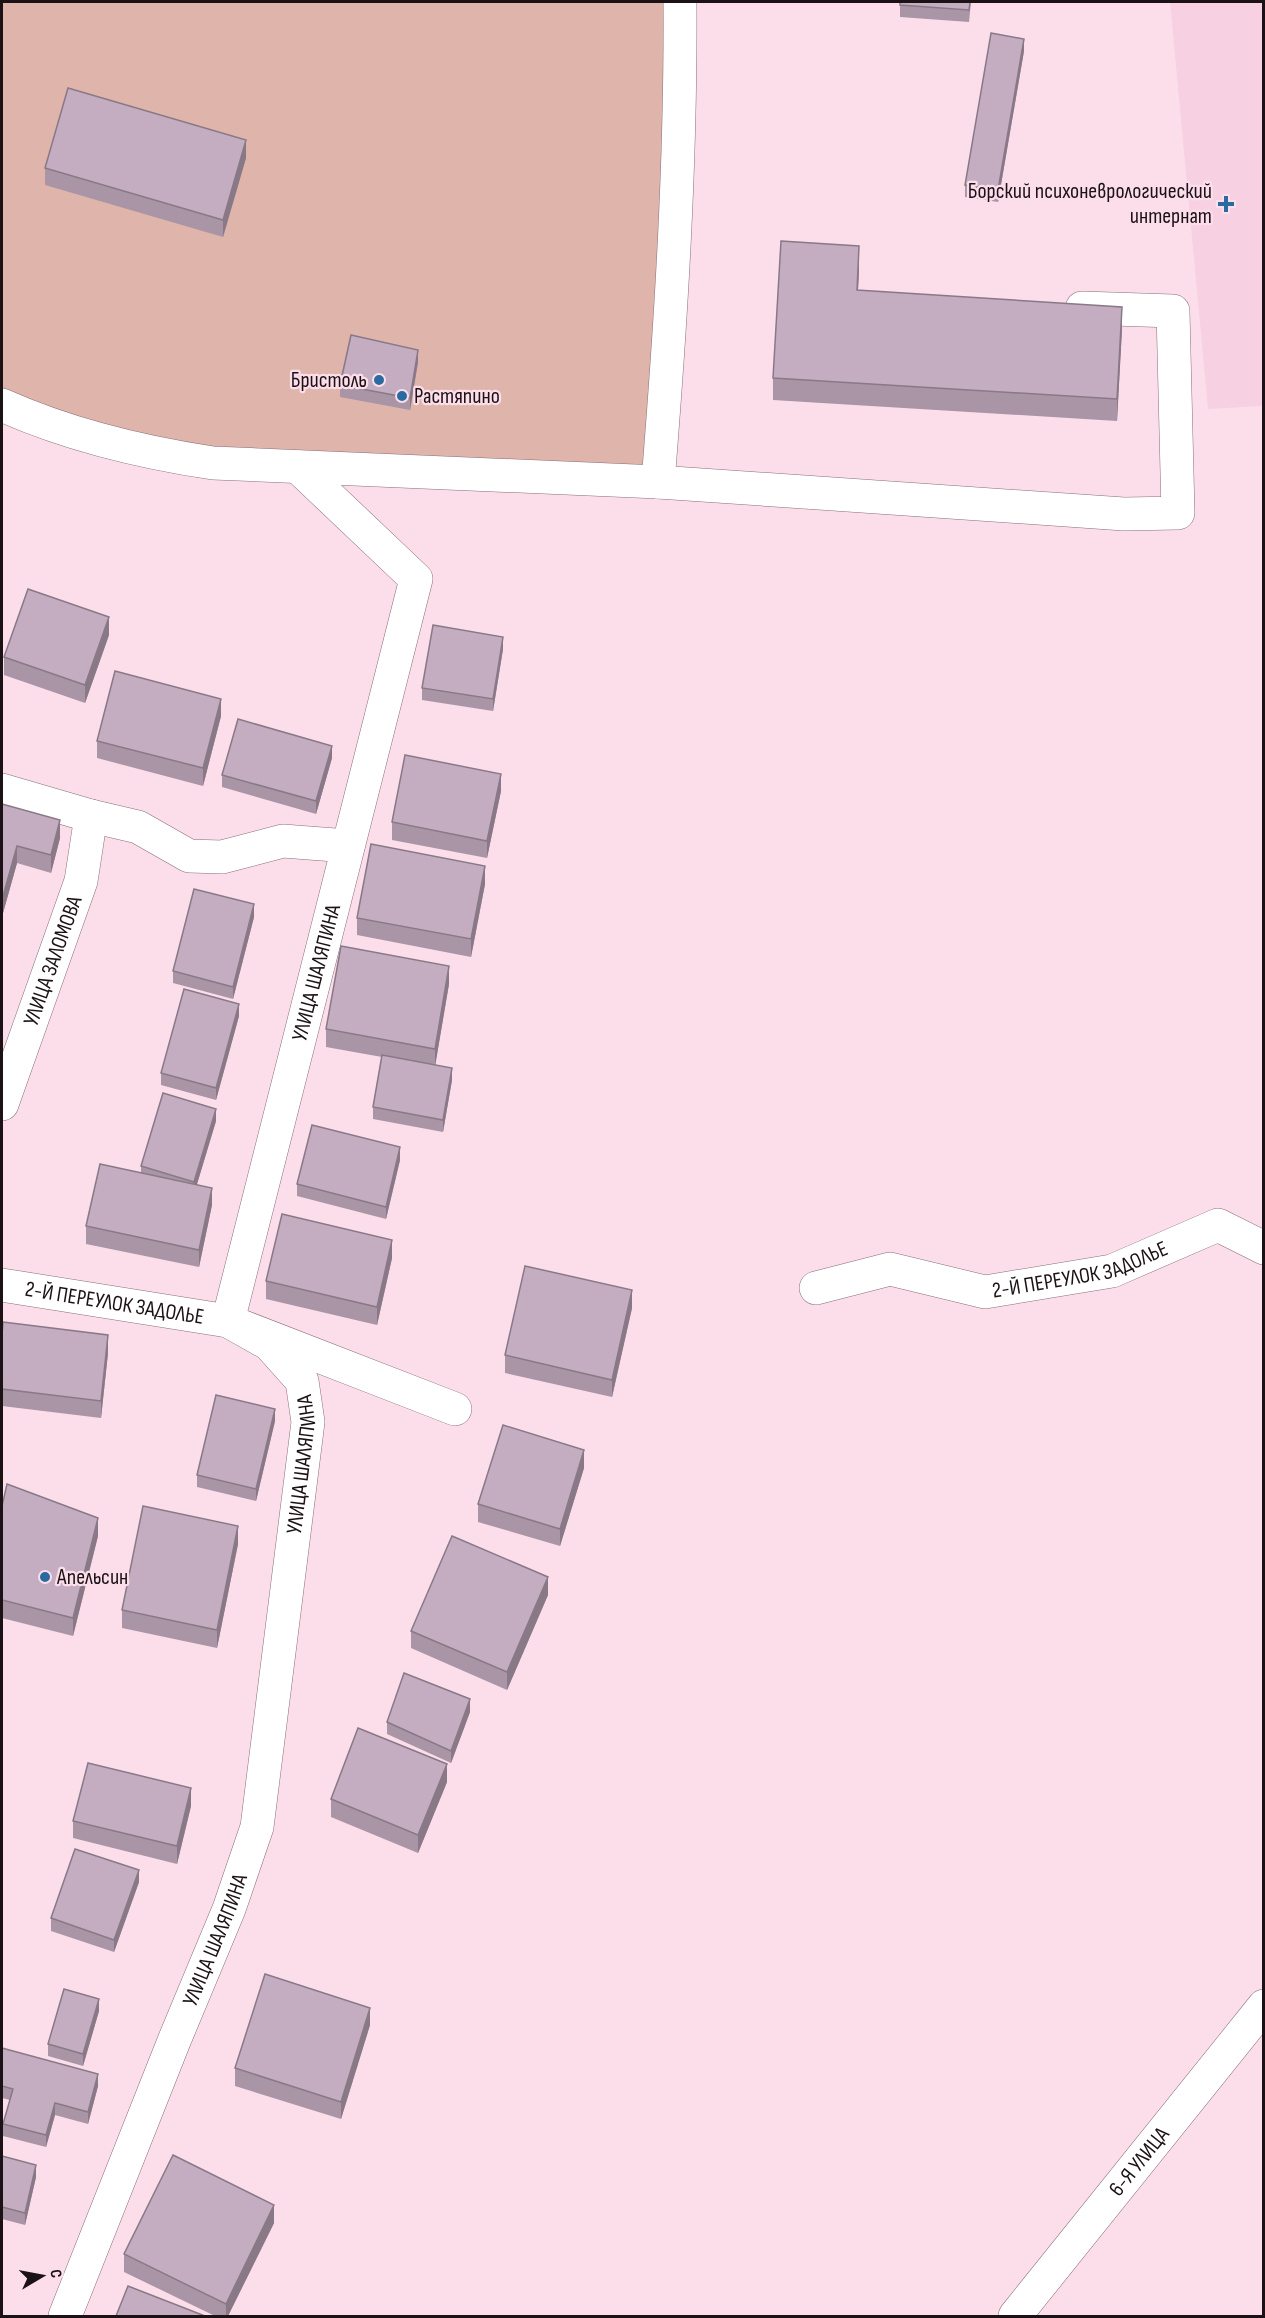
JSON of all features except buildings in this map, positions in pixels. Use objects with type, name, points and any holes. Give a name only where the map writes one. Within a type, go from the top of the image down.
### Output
[{"type":"street","points":[[658,482],[671,329],[680,86],[680,2]]},
{"type":"street","points":[[2,405],[37,421],[153,454],[213,463],[658,482],[1124,514],[1178,513],[1173,311],[1082,309]]},
{"type":"street","name":"УЛИЦА ШАЛЯПИНА","points":[[65,2316],[229,1909],[257,1827],[308,1422],[302,1381],[269,1344],[228,1321],[416,579],[298,467]]},
{"type":"street","points":[[2,790],[138,827],[189,856],[222,857],[283,841],[348,846]]},
{"type":"street","name":"УЛИЦА ЗАЛОМОВА","points":[[2,1104],[81,881],[91,816]]},
{"type":"street","name":"2-Й ПЕРЕУЛОК ЗАДОЛЬЕ","points":[[816,1288],[890,1269],[985,1292],[1112,1271],[1218,1225],[1263,1248]]},
{"type":"street","name":"2-Й ПЕРЕУЛОК ЗАДОЛЬЕ","points":[[2,1285],[228,1321]]},
{"type":"street","points":[[228,1321],[455,1409]]},
{"type":"street","name":"6-Я УЛИЦА","points":[[1015,2316],[1263,2006]]},
{"type":"shaded area","points":[[2,2],[680,2],[658,482],[298,467],[2,405]]},
{"type":"shaded area","name":"Борский психоневрологический интернат","points":[[1170,2],[1263,2],[1263,406],[1208,409]]},
{"type":"place","name":"Борский психоневрологический интернат","points":[[1226,204]]},
{"type":"place","name":"Бристоль","points":[[379,380]]},
{"type":"place","name":"Растяпино","points":[[402,396]]},
{"type":"place","name":"Апельсин","points":[[45,1577]]}]
